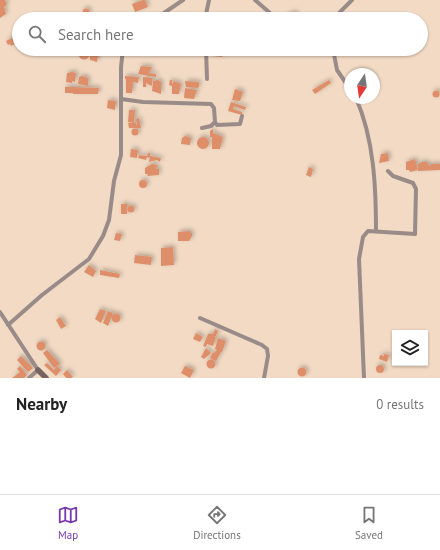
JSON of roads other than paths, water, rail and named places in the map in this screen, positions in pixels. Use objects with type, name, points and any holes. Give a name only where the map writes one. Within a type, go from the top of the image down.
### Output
[{"type":"street","points":[[165,12],[183,0]]},
{"type":"street","points":[[206,12],[209,0]]},
{"type":"street","points":[[255,0],[268,12]]},
{"type":"street","points":[[340,12],[352,0]]},
{"type":"street","points":[[8,325],[42,295],[89,259],[98,247],[109,220],[114,181],[121,155],[122,56]]},
{"type":"street","points":[[206,56],[207,79]]},
{"type":"street","points":[[334,56],[337,70],[344,80]]},
{"type":"street","points":[[121,99],[143,102],[211,104],[214,108],[216,125],[235,126],[240,124],[242,116]]},
{"type":"street","points":[[358,104],[364,119],[370,146],[376,209],[376,231]]},
{"type":"street","points":[[202,128],[211,126],[215,122]]},
{"type":"street","points":[[364,378],[359,259],[363,237],[368,231],[415,234],[416,188],[414,183],[393,176],[388,171]]},
{"type":"street","points":[[0,312],[38,370],[46,378]]},
{"type":"street","points":[[200,318],[262,345],[267,349],[268,356],[264,378]]},
{"type":"street","points":[[29,378],[38,370]]}]
